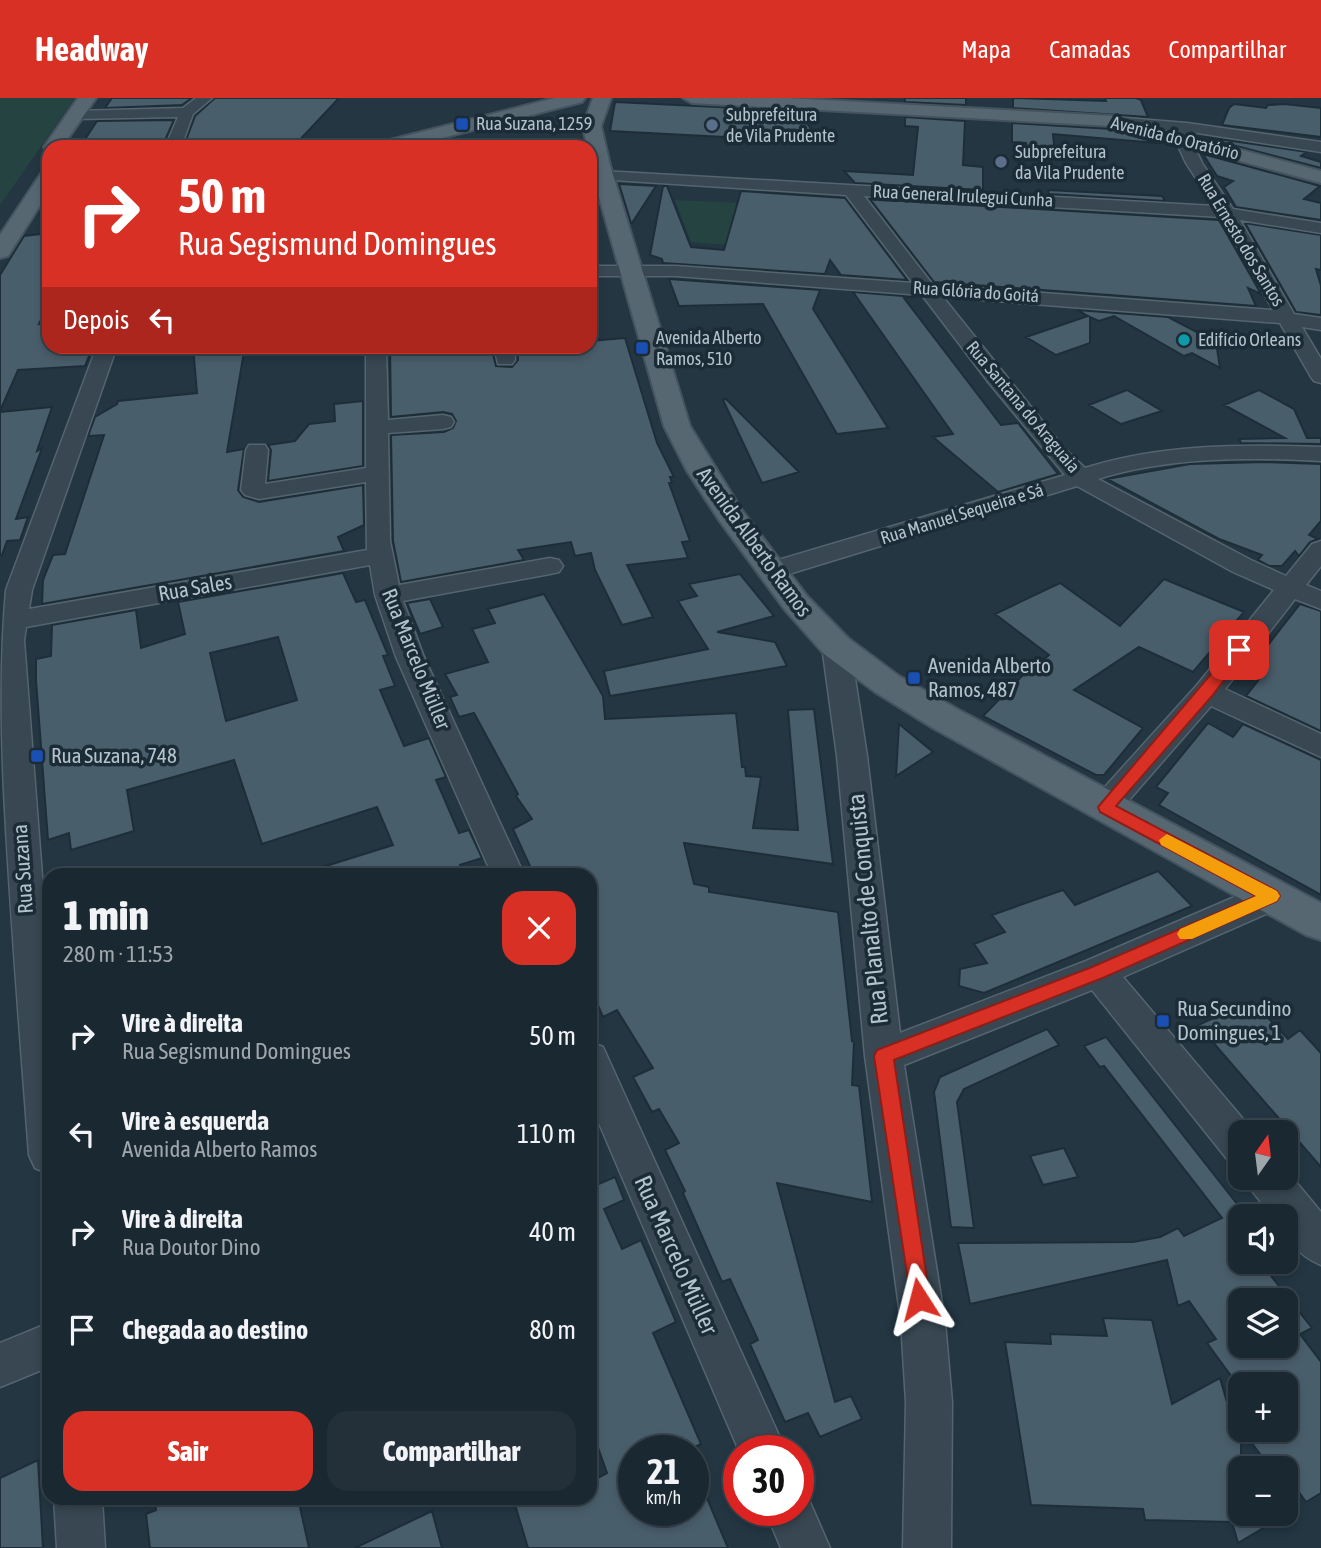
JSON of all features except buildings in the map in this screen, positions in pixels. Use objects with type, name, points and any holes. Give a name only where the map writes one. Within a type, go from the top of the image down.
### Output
[{"type":"main road","points":[[59,140],[84,109],[101,98]]},
{"type":"main road","points":[[412,140],[576,98]]},
{"type":"main road","name":"Avenida Alberto Ramos","points":[[595,140],[592,126],[602,98]]},
{"type":"main road","name":"Avenida do Oratório","points":[[692,98],[1113,121],[1156,131],[1164,128],[1184,133],[1321,177]]},
{"type":"main road","points":[[72,140],[84,109]]},
{"type":"main road","name":"Avenida Alberto Ramos","points":[[597,149],[677,426],[701,471],[771,571],[836,646],[887,684],[934,712],[1321,923]]},
{"type":"main road","points":[[0,251],[6,223],[42,164]]},
{"type":"main road","points":[[6,223],[42,184]]},
{"type":"main road","points":[[6,223],[42,220]]},
{"type":"street","points":[[176,140],[187,112],[205,98]]},
{"type":"street","points":[[84,109],[187,112]]},
{"type":"street","points":[[1113,121],[1184,133],[1321,147]]},
{"type":"street","name":"Rua Ernesto dos Santos","points":[[1184,133],[1321,377]]},
{"type":"street","name":"Rua General Irulegui Cunha","points":[[603,176],[1226,211],[1321,228]]},
{"type":"street","name":"Rua Santana do Araguaia","points":[[851,190],[996,379],[1056,453],[1080,477],[1098,490],[1288,588],[1321,601]]},
{"type":"street","name":"Rua Glória do Goitá","points":[[597,271],[630,270],[929,289],[1287,317],[1321,324]]},
{"type":"street","name":"Rua Suzana","points":[[42,1076],[18,805],[10,663],[11,621],[19,590],[104,354]]},
{"type":"street","name":"Rua Marcelo Müller","points":[[376,354],[380,555],[388,594],[410,657],[505,868]]},
{"type":"street","points":[[377,427],[443,422]]},
{"type":"street","points":[[257,450],[252,484],[253,490],[259,492],[377,473]]},
{"type":"street","name":"Rua Manuel Sequeira e Sá","points":[[771,571],[1141,461],[1258,451],[1321,454]]},
{"type":"street","points":[[1105,807],[1207,692],[1321,549]]},
{"type":"street","name":"Rua Sales","points":[[11,621],[380,555]]},
{"type":"street","points":[[388,594],[550,566]]},
{"type":"street","name":"Rua Planalto de Conquista","points":[[836,646],[852,757],[884,1056],[923,1322],[929,1402],[927,1548]]},
{"type":"street","points":[[1207,692],[1321,747]]},
{"type":"street","points":[[884,1056],[1098,972],[1272,896]]},
{"type":"street","points":[[1098,972],[1228,1130]]},
{"type":"street","name":"Rua Marcelo Müller","points":[[597,1075],[756,1435]]},
{"type":"street","points":[[1277,1190],[1321,1244]]},
{"type":"street","points":[[0,1365],[42,1348]]},
{"type":"street","points":[[78,1505],[81,1548]]},
{"type":"street","points":[[796,1526],[806,1548]]},
{"type":"green space","points":[[0,98],[75,98],[46,140],[42,140],[42,145],[0,205]]},
{"type":"green space","points":[[675,200],[744,203],[725,245],[691,242]]},
{"type":"slow traffic","points":[[1167,840],[1272,896],[1186,934]]},
{"type":"place","name":"Rua Suzana, 1259","points":[[462,124]]},
{"type":"place","name":"Subprefeitura de Vila Prudente","points":[[712,125]]},
{"type":"place","name":"Subprefeitura da Vila Prudente","points":[[1001,162]]},
{"type":"place","name":"Edifício Orleans","points":[[1184,340]]},
{"type":"place","name":"Avenida Alberto Ramos, 510","points":[[642,348]]},
{"type":"place","name":"Avenida Alberto Ramos, 487","points":[[914,678]]},
{"type":"place","name":"Rua Suzana, 748","points":[[37,756]]},
{"type":"place","name":"Rua Secundino Domingues, 1","points":[[1163,1021]]},
{"type":"route","points":[[919,1299],[884,1056],[1098,972],[1272,896],[1105,807],[1207,692],[1239,650]]}]
